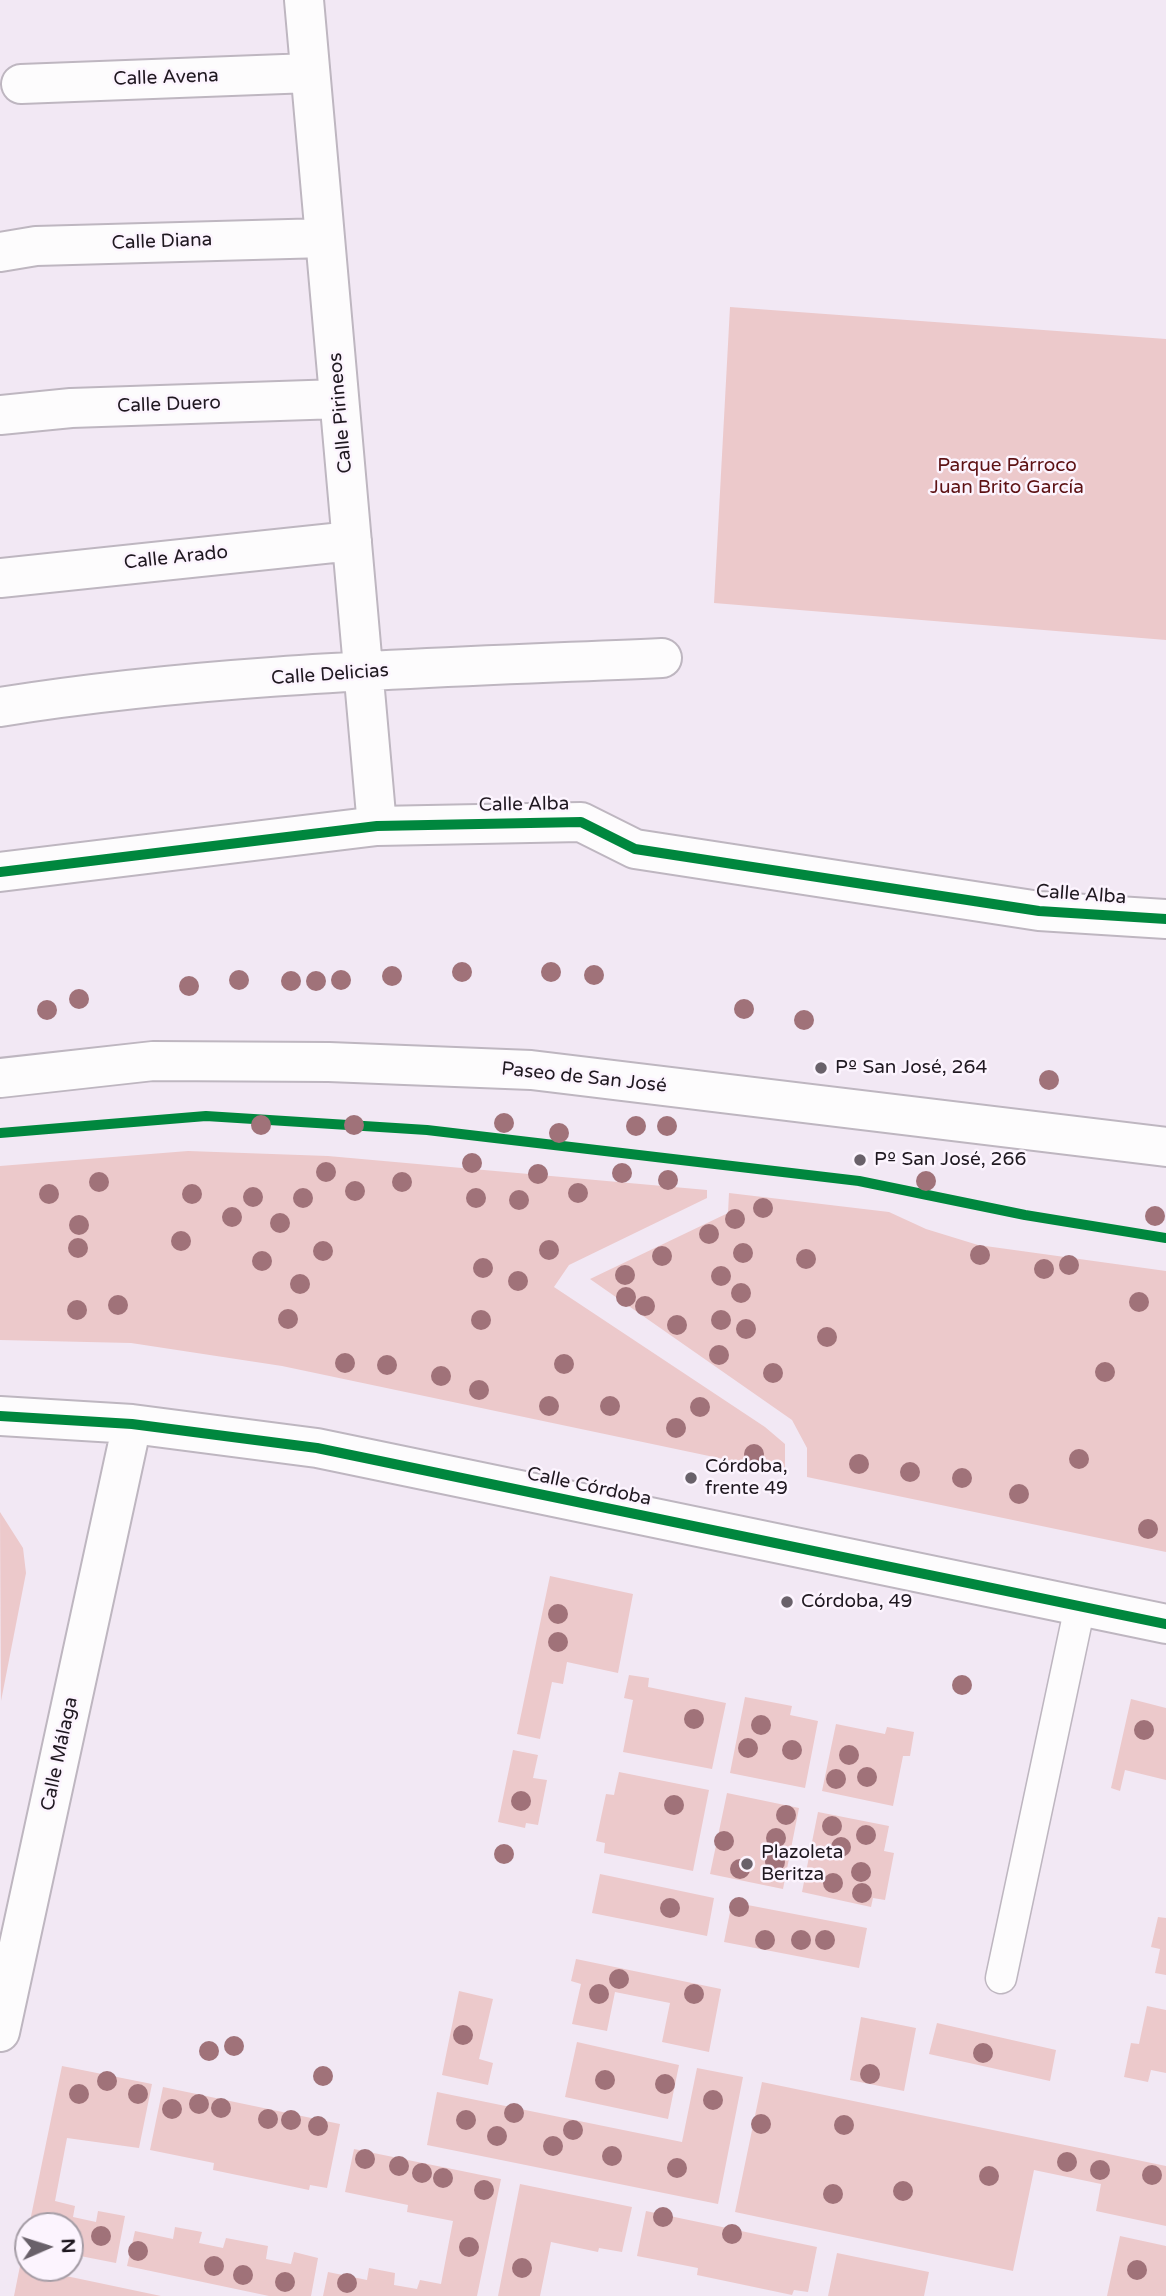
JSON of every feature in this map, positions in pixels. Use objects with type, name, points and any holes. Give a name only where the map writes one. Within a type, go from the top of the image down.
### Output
[{"type":"street","name":"Calle Pirineos","points":[[304,0],[377,826]]},
{"type":"street","name":"Calle Avena","points":[[21,83],[310,73]]},
{"type":"street","name":"Calle Diana","points":[[0,252],[36,246],[325,238]]},
{"type":"street","name":"Calle Duero","points":[[0,415],[71,408],[339,399]]},
{"type":"street","name":"Calle Arado","points":[[0,578],[352,541]]},
{"type":"street","name":"Calle Delicias","points":[[0,707],[104,691],[364,672],[662,658]]},
{"type":"street","name":"Calle Alba","points":[[0,872],[377,826],[581,821],[635,849],[1038,911],[1166,919]]},
{"type":"street","name":"Paseo de San José","points":[[0,1078],[153,1061],[329,1062],[531,1070],[1166,1147]]},
{"type":"street","name":"Calle Córdoba","points":[[0,1416],[132,1424],[185,1433],[317,1448],[1166,1624]]},
{"type":"street","points":[[78,1421],[97,1433],[107,1445],[120,1477],[139,1458],[185,1433]]},
{"type":"street","name":"Calle Málaga","points":[[0,2032],[132,1424]]},
{"type":"lane","points":[[1001,1978],[1080,1606]]},
{"type":"green space","name":"Parque Párroco Juan Brito García","points":[[730,307],[1166,339],[1166,640],[714,603]]},
{"type":"green space","points":[[188,1151],[328,1156],[707,1190],[707,1198],[569,1265],[554,1287],[765,1427],[785,1444],[785,1472],[282,1366],[131,1343],[0,1340],[0,1166]]},
{"type":"green space","points":[[729,1193],[889,1212],[926,1229],[978,1245],[1166,1271],[1166,1552],[807,1477],[807,1448],[792,1420],[590,1279],[728,1213]]},
{"type":"green space","points":[[0,1512],[23,1548],[26,1573],[1,1701]]},
{"type":"green space","points":[[550,1576],[633,1594],[618,1673],[567,1662],[563,1684],[552,1682],[540,1739],[517,1734]]},
{"type":"green space","points":[[629,1675],[649,1678],[648,1687],[726,1703],[712,1769],[623,1752],[633,1700],[624,1698]]},
{"type":"green space","points":[[745,1697],[792,1706],[790,1715],[818,1721],[805,1788],[730,1773]]},
{"type":"green space","points":[[1131,1699],[1166,1708],[1166,1780],[1125,1770],[1120,1791],[1111,1788]]},
{"type":"green space","points":[[836,1724],[885,1734],[887,1727],[914,1732],[910,1756],[903,1756],[893,1806],[822,1791]]},
{"type":"green space","points":[[513,1750],[538,1755],[533,1778],[547,1780],[538,1825],[526,1823],[525,1828],[498,1822]]},
{"type":"green space","points":[[619,1772],[709,1790],[693,1871],[604,1853],[605,1843],[596,1841],[606,1794],[614,1795]]},
{"type":"green space","points":[[727,1793],[799,1808],[783,1889],[710,1874]]},
{"type":"green space","points":[[818,1812],[889,1826],[884,1851],[894,1853],[885,1900],[873,1898],[871,1907],[802,1892]]},
{"type":"green space","points":[[600,1874],[714,1898],[707,1936],[592,1913]]},
{"type":"green space","points":[[732,1902],[867,1928],[859,1968],[724,1942]]},
{"type":"green space","points":[[1158,1917],[1166,1918],[1166,1975],[1155,1973],[1160,1949],[1151,1947]]},
{"type":"green space","points":[[576,1959],[721,1989],[709,2052],[662,2042],[670,2003],[615,1992],[607,2031],[572,2024],[581,1984],[571,1981]]},
{"type":"green space","points":[[459,1991],[493,1999],[479,2059],[493,2063],[488,2085],[442,2075]]},
{"type":"green space","points":[[1147,2006],[1166,2010],[1166,2073],[1151,2070],[1148,2082],[1124,2077],[1131,2043],[1139,2044]]},
{"type":"green space","points":[[861,2017],[916,2028],[904,2091],[850,2080]]},
{"type":"green space","points":[[937,2023],[1056,2050],[1050,2081],[929,2054]]},
{"type":"green space","points":[[577,2042],[679,2065],[668,2119],[565,2097]]},
{"type":"green space","points":[[62,2066],[152,2084],[139,2148],[67,2138],[55,2201],[75,2206],[74,2212],[32,2212]]},
{"type":"green space","points":[[697,2068],[743,2077],[718,2204],[427,2145],[437,2092],[682,2142]]},
{"type":"green space","points":[[762,2082],[1166,2166],[1166,2226],[1096,2211],[1101,2184],[1034,2170],[1013,2271],[735,2212]]},
{"type":"green space","points":[[163,2087],[340,2124],[327,2188],[310,2185],[309,2190],[213,2170],[214,2163],[150,2150]]},
{"type":"green space","points":[[354,2149],[501,2179],[477,2296],[323,2296],[328,2272],[367,2280],[369,2268],[395,2273],[394,2285],[417,2289],[420,2280],[441,2284],[453,2221],[407,2212],[408,2205],[345,2192]]},
{"type":"green space","points":[[520,2184],[632,2207],[622,2252],[599,2248],[598,2252],[551,2242],[540,2296],[498,2296]]},
{"type":"green space","points":[[98,2211],[125,2216],[116,2263],[84,2257],[84,2219],[96,2222]]},
{"type":"green space","points":[[646,2211],[817,2247],[808,2292],[794,2290],[792,2295],[697,2275],[698,2268],[637,2256]]},
{"type":"green space","points":[[175,2227],[202,2232],[199,2243],[223,2248],[226,2238],[268,2246],[266,2259],[291,2264],[294,2252],[318,2258],[311,2296],[269,2296],[127,2266],[135,2231],[173,2239]]},
{"type":"green space","points":[[1120,2236],[1166,2246],[1166,2296],[1107,2296]]},
{"type":"green space","points":[[837,2253],[929,2272],[924,2296],[828,2296]]},
{"type":"green space","points":[[84,2280],[161,2296],[14,2296],[17,2282],[84,2282]]},
{"type":"cycle path","points":[[0,872],[377,826],[581,822],[635,849],[1039,911],[1166,919]]},
{"type":"cycle path","points":[[0,1133],[206,1116],[427,1130],[859,1181],[1025,1215],[1166,1238]]},
{"type":"cycle path","points":[[0,1416],[132,1424],[317,1448],[1166,1624]]},
{"type":"place","name":"Pº San José, 264","points":[[821,1068]]},
{"type":"place","name":"Pº San José, 266","points":[[860,1160]]},
{"type":"place","name":"Córdoba, frente 49","points":[[691,1478]]},
{"type":"place","name":"Córdoba, 49","points":[[787,1602]]},
{"type":"place","name":"Plazoleta Beritza","points":[[747,1864]]}]
